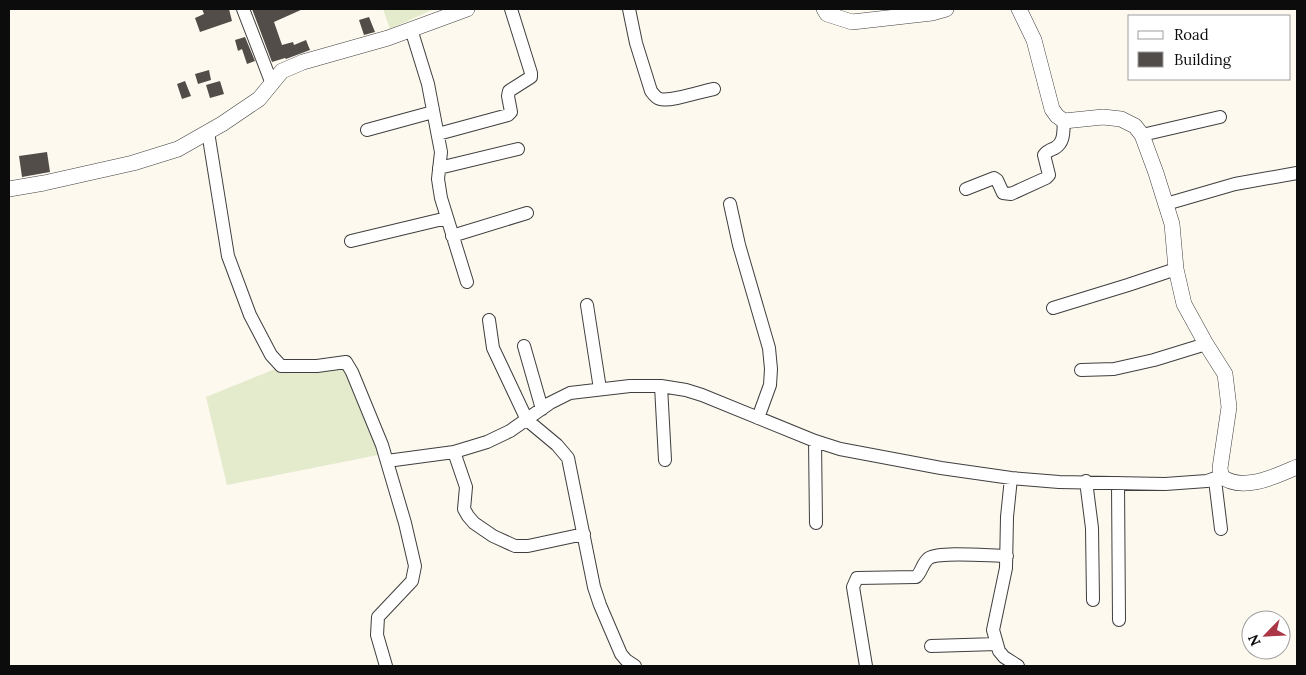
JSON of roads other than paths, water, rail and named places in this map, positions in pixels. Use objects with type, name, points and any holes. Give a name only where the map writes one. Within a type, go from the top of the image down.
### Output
[{"type":"street","points":[[243,9],[272,84]]},
{"type":"street","points":[[438,134],[508,115],[511,112],[508,96],[509,90],[531,77],[531,73],[511,9]]},
{"type":"street","points":[[629,9],[636,43],[651,91],[656,98],[661,100],[670,99],[714,88]]},
{"type":"street","points":[[824,9],[827,14],[852,22],[932,13],[946,9]]},
{"type":"street","points":[[1019,9],[1034,40],[1052,109],[1057,116],[1064,120],[1103,117],[1121,119],[1135,126],[1142,135],[1172,224],[1176,269],[1184,304],[1206,344],[1226,374],[1229,407],[1218,478],[1221,529]]},
{"type":"street","points":[[9,189],[44,183],[134,162],[178,149],[259,99],[282,71],[303,62],[388,38],[462,10]]},
{"type":"street","points":[[411,29],[428,84],[438,134],[441,152],[438,179],[452,236],[467,282]]},
{"type":"street","points":[[367,130],[433,112]]},
{"type":"street","points":[[1142,135],[1220,117]]},
{"type":"street","points":[[966,189],[994,178],[1003,192],[1011,194],[1046,178],[1049,175],[1044,155],[1062,141],[1064,120]]},
{"type":"street","points":[[208,132],[228,256],[250,315],[271,355],[281,366],[317,366],[346,362],[352,372],[382,445],[415,566],[412,581],[378,617],[377,635],[386,666]]},
{"type":"street","points":[[439,168],[518,149]]},
{"type":"street","points":[[1166,204],[1235,184],[1297,173]]},
{"type":"street","points":[[730,204],[739,245],[769,348],[770,385],[758,418]]},
{"type":"street","points":[[452,236],[528,213]]},
{"type":"street","points":[[351,241],[447,218]]},
{"type":"street","points":[[1053,308],[1176,269]]},
{"type":"street","points":[[587,305],[600,389]]},
{"type":"street","points":[[489,320],[493,348],[527,420],[568,458],[594,587],[621,654],[635,666]]},
{"type":"street","points":[[1081,370],[1114,369],[1154,360],[1206,344]]},
{"type":"street","points":[[524,346],[542,409]]},
{"type":"street","points":[[387,461],[454,452],[487,442],[510,431],[570,393],[630,386],[661,386],[702,395],[815,441],[840,448],[941,468],[1011,478],[1059,482],[1086,481],[1165,484],[1218,478],[1228,482],[1248,483],[1280,474],[1297,466]]},
{"type":"street","points":[[661,386],[665,460]]},
{"type":"street","points":[[815,441],[816,522]]},
{"type":"street","points":[[454,452],[466,487],[464,509],[474,523],[493,536],[515,546],[528,546],[584,534]]},
{"type":"street","points":[[1011,478],[1007,517],[1006,568],[994,630],[999,651],[1004,657],[1018,666]]},
{"type":"street","points":[[1086,481],[1092,528],[1093,600]]},
{"type":"street","points":[[1118,483],[1119,620]]},
{"type":"street","points":[[866,666],[853,587],[857,578],[916,577],[920,574],[926,560],[933,556],[1007,556]]},
{"type":"street","points":[[932,646],[997,644]]}]
